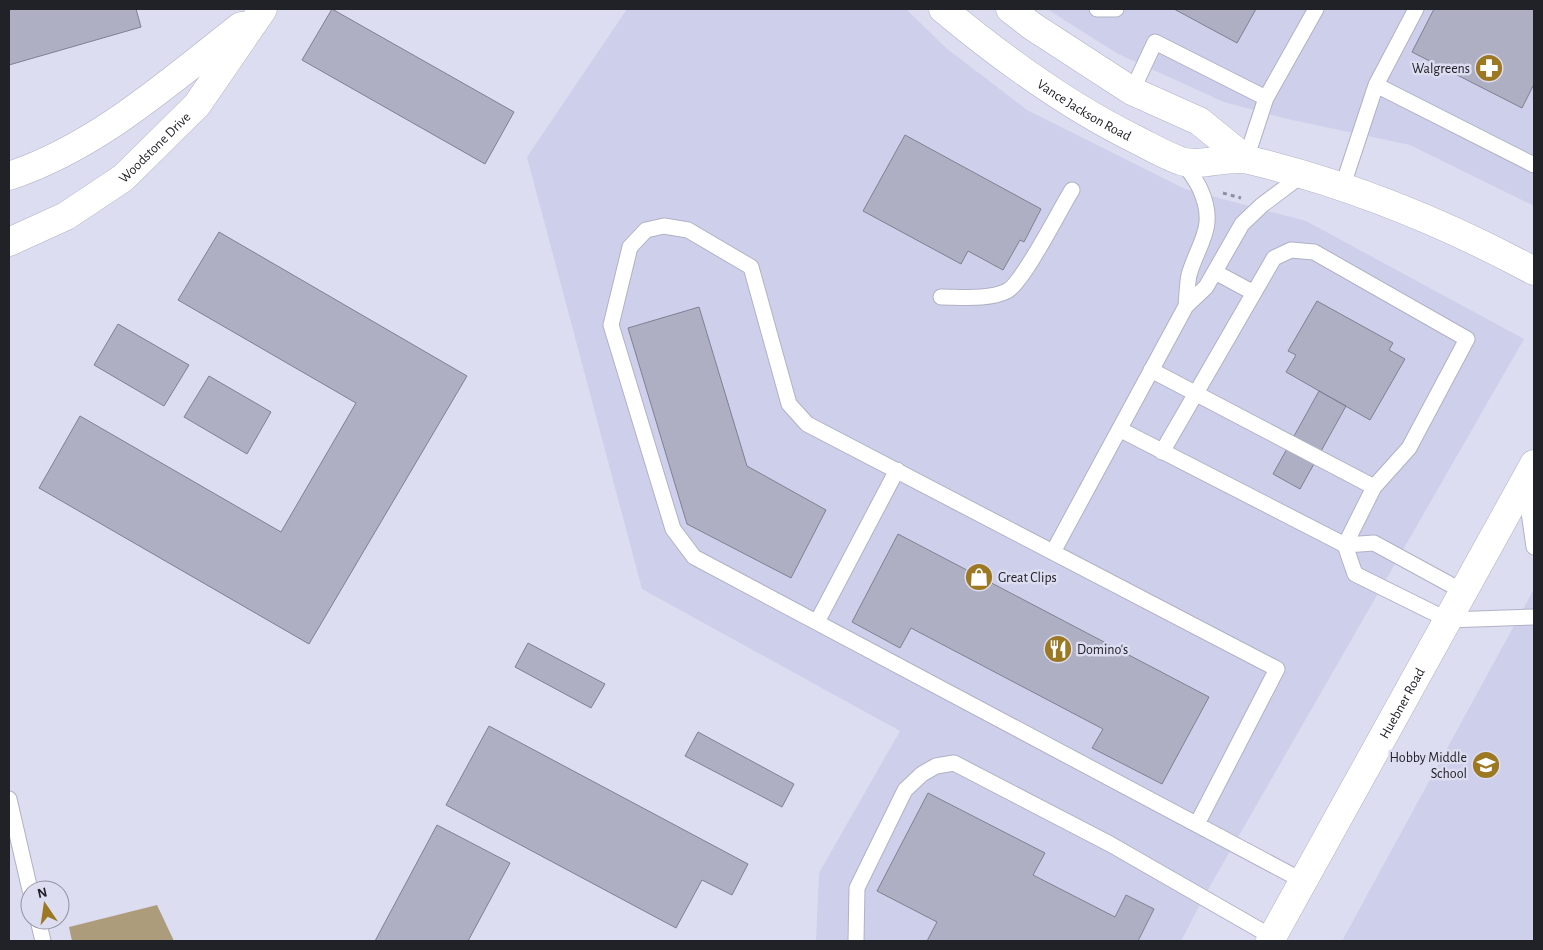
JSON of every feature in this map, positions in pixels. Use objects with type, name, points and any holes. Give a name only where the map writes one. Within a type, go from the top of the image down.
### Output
[{"type":"main road","name":"Woodstone Drive","points":[[9,176],[69,150],[118,121],[262,9]]},
{"type":"main road","name":"Woodstone Drive","points":[[9,242],[66,216],[123,178],[197,105],[262,9]]},
{"type":"main road","name":"Vance Jackson Road","points":[[943,9],[989,47],[1046,89],[1117,130],[1183,162],[1246,159],[1342,188],[1387,202],[1463,235],[1534,271]]},
{"type":"main road","name":"Vance Jackson Road","points":[[1018,11],[1132,90],[1199,121],[1246,159]]},
{"type":"main road","name":"Huebner Road","points":[[1271,939],[1529,473]]},
{"type":"lane","points":[[1098,9],[1116,9]]},
{"type":"lane","points":[[1246,159],[1266,98],[1316,9]]},
{"type":"lane","points":[[1342,188],[1376,85],[1416,9]]},
{"type":"lane","points":[[1132,90],[1155,42],[1266,98]]},
{"type":"lane","points":[[1376,85],[1534,165]]},
{"type":"lane","points":[[1183,162],[1201,191],[1207,210],[1208,226],[1204,241],[1189,276],[1186,306]]},
{"type":"lane","points":[[1053,552],[1121,430],[1186,306],[1206,287],[1242,224],[1262,205],[1302,176]]},
{"type":"lane","points":[[941,297],[980,297],[1008,290],[1022,275],[1072,190]]},
{"type":"lane","points":[[1197,824],[1277,670],[807,424],[789,404],[751,267],[688,230],[664,226],[646,230],[630,247],[611,325],[673,529],[694,557],[1303,881]]},
{"type":"lane","points":[[1162,452],[1274,258],[1291,250],[1314,252],[1467,339],[1409,448],[1374,487],[1345,545],[1355,574],[1448,620],[1534,617]]},
{"type":"lane","points":[[1215,272],[1254,293]]},
{"type":"lane","points":[[1151,370],[1374,487]]},
{"type":"lane","points":[[1121,430],[1345,545],[1374,543],[1464,592]]},
{"type":"lane","points":[[817,622],[897,470]]},
{"type":"lane","points":[[1529,473],[1534,547]]},
{"type":"lane","points":[[856,941],[857,888],[905,790],[922,774],[936,766],[954,763],[1110,844],[1271,939]]},
{"type":"lane","points":[[9,799],[28,880]]},
{"type":"path","points":[[1216,191],[1248,200]]},
{"type":"shaded area","points":[[627,9],[906,9],[946,48],[1027,110],[1185,189],[1306,221],[1524,339],[1206,893],[1181,941],[816,941],[819,873],[900,731],[642,589],[527,157]]},
{"type":"shaded area","points":[[1047,9],[1534,9],[1534,206],[1410,145],[1283,118],[1224,102],[1118,54]]},
{"type":"shaded area","name":"Hobby Middle School","points":[[1534,589],[1534,941],[1342,941]]},
{"type":"shaded area","points":[[157,905],[174,941],[72,941],[70,927]]},
{"type":"building","points":[[9,9],[136,9],[141,27],[9,65]]},
{"type":"building","points":[[332,9],[514,112],[485,164],[302,60]]},
{"type":"building","points":[[1174,9],[1256,9],[1237,43]]},
{"type":"building","name":"Walgreens","points":[[1434,9],[1534,9],[1534,84],[1522,108],[1412,52]]},
{"type":"building","points":[[905,135],[1041,209],[1024,242],[1020,240],[1003,270],[968,251],[961,264],[863,211]]},
{"type":"building","points":[[219,232],[467,376],[309,644],[39,488],[80,416],[281,532],[356,403],[178,300]]},
{"type":"building","points":[[1317,301],[1393,343],[1389,350],[1405,359],[1370,420],[1286,372],[1296,355],[1288,351]]},
{"type":"building","points":[[699,307],[747,466],[826,510],[791,578],[687,524],[628,328]]},
{"type":"building","points":[[118,324],[189,365],[164,406],[94,365]]},
{"type":"building","points":[[209,376],[271,412],[247,454],[184,417]]},
{"type":"building","points":[[1319,391],[1346,406],[1300,489],[1273,474]]},
{"type":"building","points":[[898,534],[1209,697],[1162,784],[1092,748],[1103,729],[911,628],[900,648],[852,622]]},
{"type":"building","points":[[528,643],[605,684],[591,708],[515,667]]},
{"type":"building","points":[[489,726],[748,864],[732,895],[702,880],[676,928],[446,805]]},
{"type":"building","points":[[698,732],[794,784],[782,807],[685,756]]},
{"type":"building","points":[[928,793],[1045,853],[1033,875],[1115,917],[1126,895],[1154,909],[1138,941],[927,941],[937,922],[877,891]]},
{"type":"building","points":[[437,825],[510,863],[468,941],[375,941]]},
{"type":"place","name":"Walgreens","points":[[1489,68]]},
{"type":"place","name":"Great Clips","points":[[979,577]]},
{"type":"place","name":"Domino's","points":[[1058,649]]},
{"type":"place","name":"Hobby Middle School","points":[[1486,765]]}]
